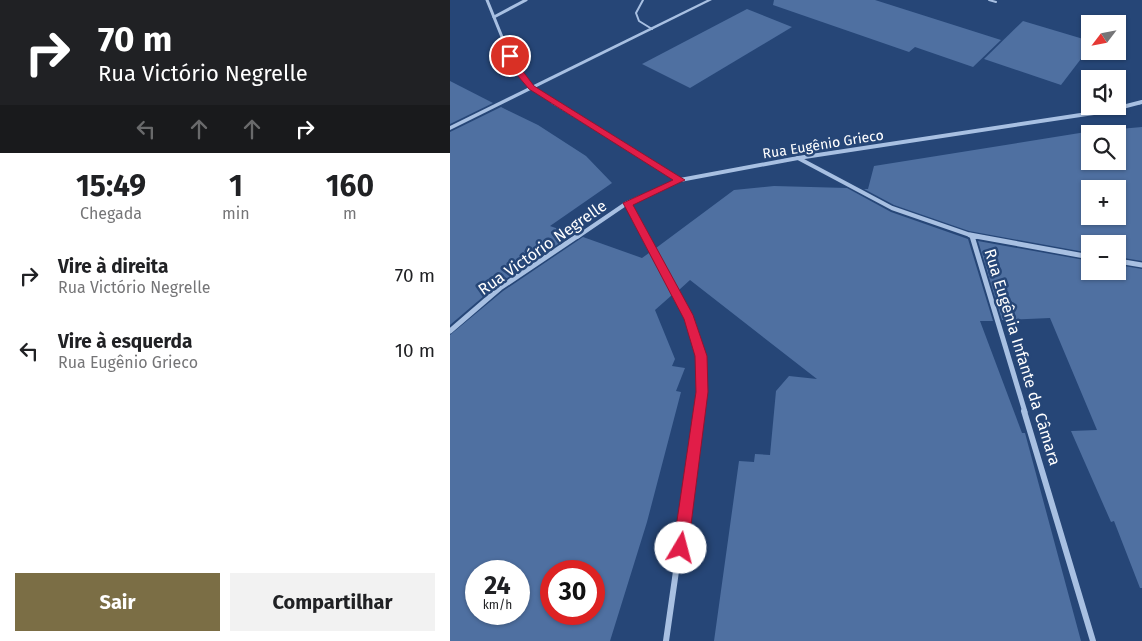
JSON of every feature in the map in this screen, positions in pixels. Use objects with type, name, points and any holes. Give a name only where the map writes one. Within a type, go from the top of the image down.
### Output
[{"type":"street","points":[[487,0],[515,69],[531,88],[680,180]]},
{"type":"street","points":[[494,17],[526,0]]},
{"type":"street","points":[[450,128],[710,0]]},
{"type":"street","name":"Rua Eugênio Grieco","points":[[680,180],[798,158],[1107,111],[1142,102]]},
{"type":"street","name":"Rua Eugênia Infante da Câmara","points":[[798,158],[892,208],[972,236],[1093,641]]},
{"type":"street","name":"Rua Victório Negrelle","points":[[450,331],[500,288],[628,203],[680,180]]},
{"type":"street","points":[[628,203],[689,318],[701,356],[702,392],[666,641]]},
{"type":"street","points":[[972,236],[1081,255]]},
{"type":"street","points":[[1126,262],[1142,264]]},
{"type":"lane","points":[[643,0],[636,13],[639,20],[652,29]]},
{"type":"lane","points":[[989,0],[996,2]]},
{"type":"building","points":[[774,0],[875,0],[1001,40],[973,67],[915,47],[909,52],[773,5]]},
{"type":"building","points":[[747,9],[792,27],[690,88],[642,64]]},
{"type":"building","points":[[1023,21],[1081,38],[1081,59],[1061,85],[984,59]]},
{"type":"building","points":[[450,81],[493,103],[450,124]]},
{"type":"building","points":[[501,107],[538,125],[586,156],[612,183],[550,226],[573,234],[498,284],[450,325],[450,132]]},
{"type":"building","points":[[1142,127],[1142,261],[1126,258],[1126,235],[1081,235],[1081,251],[969,231],[894,205],[864,189],[868,189],[874,166],[1081,133],[1081,170],[1126,170],[1126,128]]},
{"type":"building","points":[[774,186],[847,188],[891,212],[968,239],[993,321],[980,321],[1022,433],[1025,433],[1081,641],[714,641],[739,461],[754,462],[755,454],[770,455],[776,391],[789,376],[817,379],[690,280],[679,290],[656,248],[734,190]]},
{"type":"building","points":[[583,237],[642,258],[649,253],[672,295],[655,310],[675,359],[672,366],[685,368],[676,391],[681,392],[647,522],[610,641],[450,641],[450,335],[503,291]]},
{"type":"building","points":[[978,241],[1081,259],[1081,280],[1126,280],[1126,266],[1142,269],[1142,588],[1140,588],[1114,521],[1111,522],[1071,431],[1097,430],[1050,318],[1002,320]]},
{"type":"route","points":[[510,56],[515,69],[531,88],[680,180],[628,203],[689,318],[701,356],[702,392],[681,548]]}]
